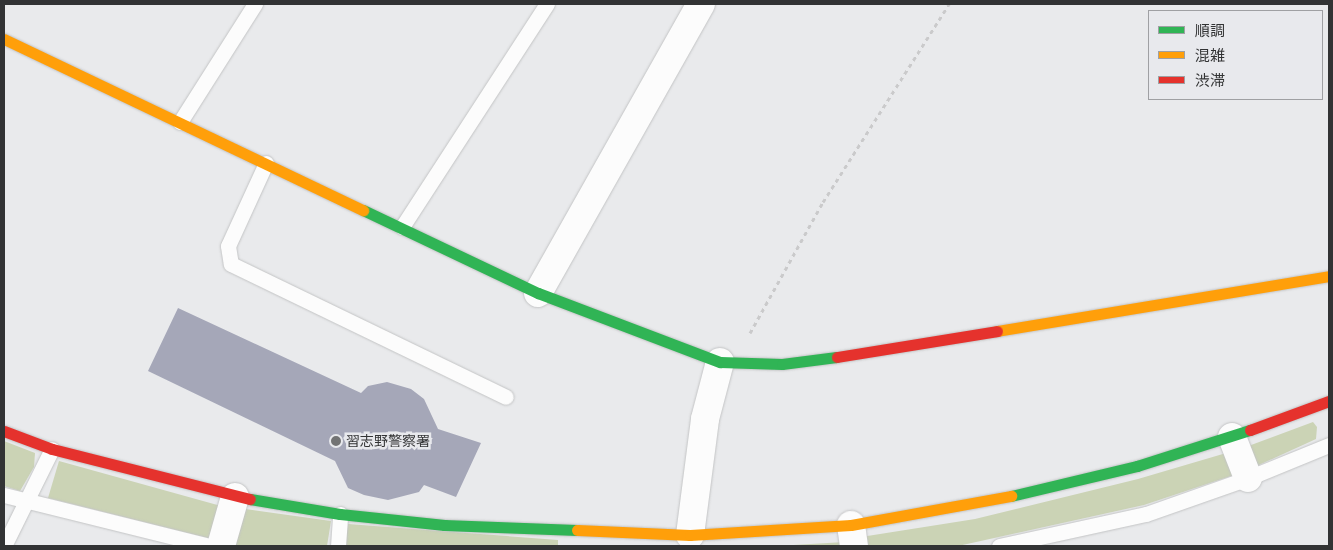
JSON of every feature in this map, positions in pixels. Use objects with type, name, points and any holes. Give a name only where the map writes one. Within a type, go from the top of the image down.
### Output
[{"type":"street","points":[[538,292],[701,4]]},
{"type":"street","points":[[4,39],[538,292],[726,363],[782,364],[853,355],[1329,276]]},
{"type":"street","points":[[690,535],[705,419],[726,363]]},
{"type":"street","points":[[4,431],[52,449],[235,497],[340,514],[567,539],[690,535],[852,536],[1137,466],[1329,407]]},
{"type":"street","points":[[1232,437],[1248,478]]},
{"type":"street","points":[[221,546],[235,497]]},
{"type":"lane","points":[[180,122],[255,4]]},
{"type":"lane","points":[[402,227],[547,4]]},
{"type":"lane","points":[[266,163],[228,246],[231,264],[506,396]]},
{"type":"lane","points":[[999,546],[1146,514],[1248,478],[1329,445]]},
{"type":"lane","points":[[4,546],[28,503],[52,449]]},
{"type":"lane","points":[[4,495],[28,503],[210,546]]},
{"type":"lane","points":[[338,546],[340,514]]},
{"type":"path","points":[[726,363],[823,202],[949,4]]},
{"type":"green space","points":[[1313,422],[1317,427],[1316,439],[1250,469],[1243,448]]},
{"type":"green space","points":[[4,441],[35,453],[34,467],[20,491],[4,486]]},
{"type":"green space","points":[[1233,451],[1240,473],[1144,505],[958,546],[863,546],[861,537],[975,519],[1138,479]]},
{"type":"green space","points":[[59,461],[221,506],[213,534],[208,538],[48,498]]},
{"type":"green space","points":[[238,508],[331,521],[327,546],[235,545]]},
{"type":"green space","points":[[348,524],[558,540],[558,546],[344,546]]},
{"type":"green space","points":[[845,542],[845,546],[776,546]]},
{"type":"building","points":[[178,308],[361,393],[368,386],[387,382],[411,389],[424,399],[438,429],[481,443],[456,497],[424,485],[419,492],[388,500],[364,495],[348,488],[335,461],[148,371]]},
{"type":"traffic: fast","points":[[363,210],[538,293],[720,362],[782,364],[837,357]]},
{"type":"traffic: fast","points":[[1011,496],[1137,466],[1250,430]]},
{"type":"traffic: fast","points":[[250,499],[340,514],[444,525],[577,530]]},
{"type":"traffic: slow","points":[[4,39],[363,210]]},
{"type":"traffic: slow","points":[[997,331],[1329,276]]},
{"type":"traffic: slow","points":[[577,530],[690,535],[851,525],[1011,496]]},
{"type":"traffic: jam","points":[[837,357],[997,331]]},
{"type":"traffic: jam","points":[[1250,430],[1329,401]]},
{"type":"traffic: jam","points":[[4,431],[52,449],[250,499]]},
{"type":"place","name":"習志野警察署","points":[[336,441]]}]
